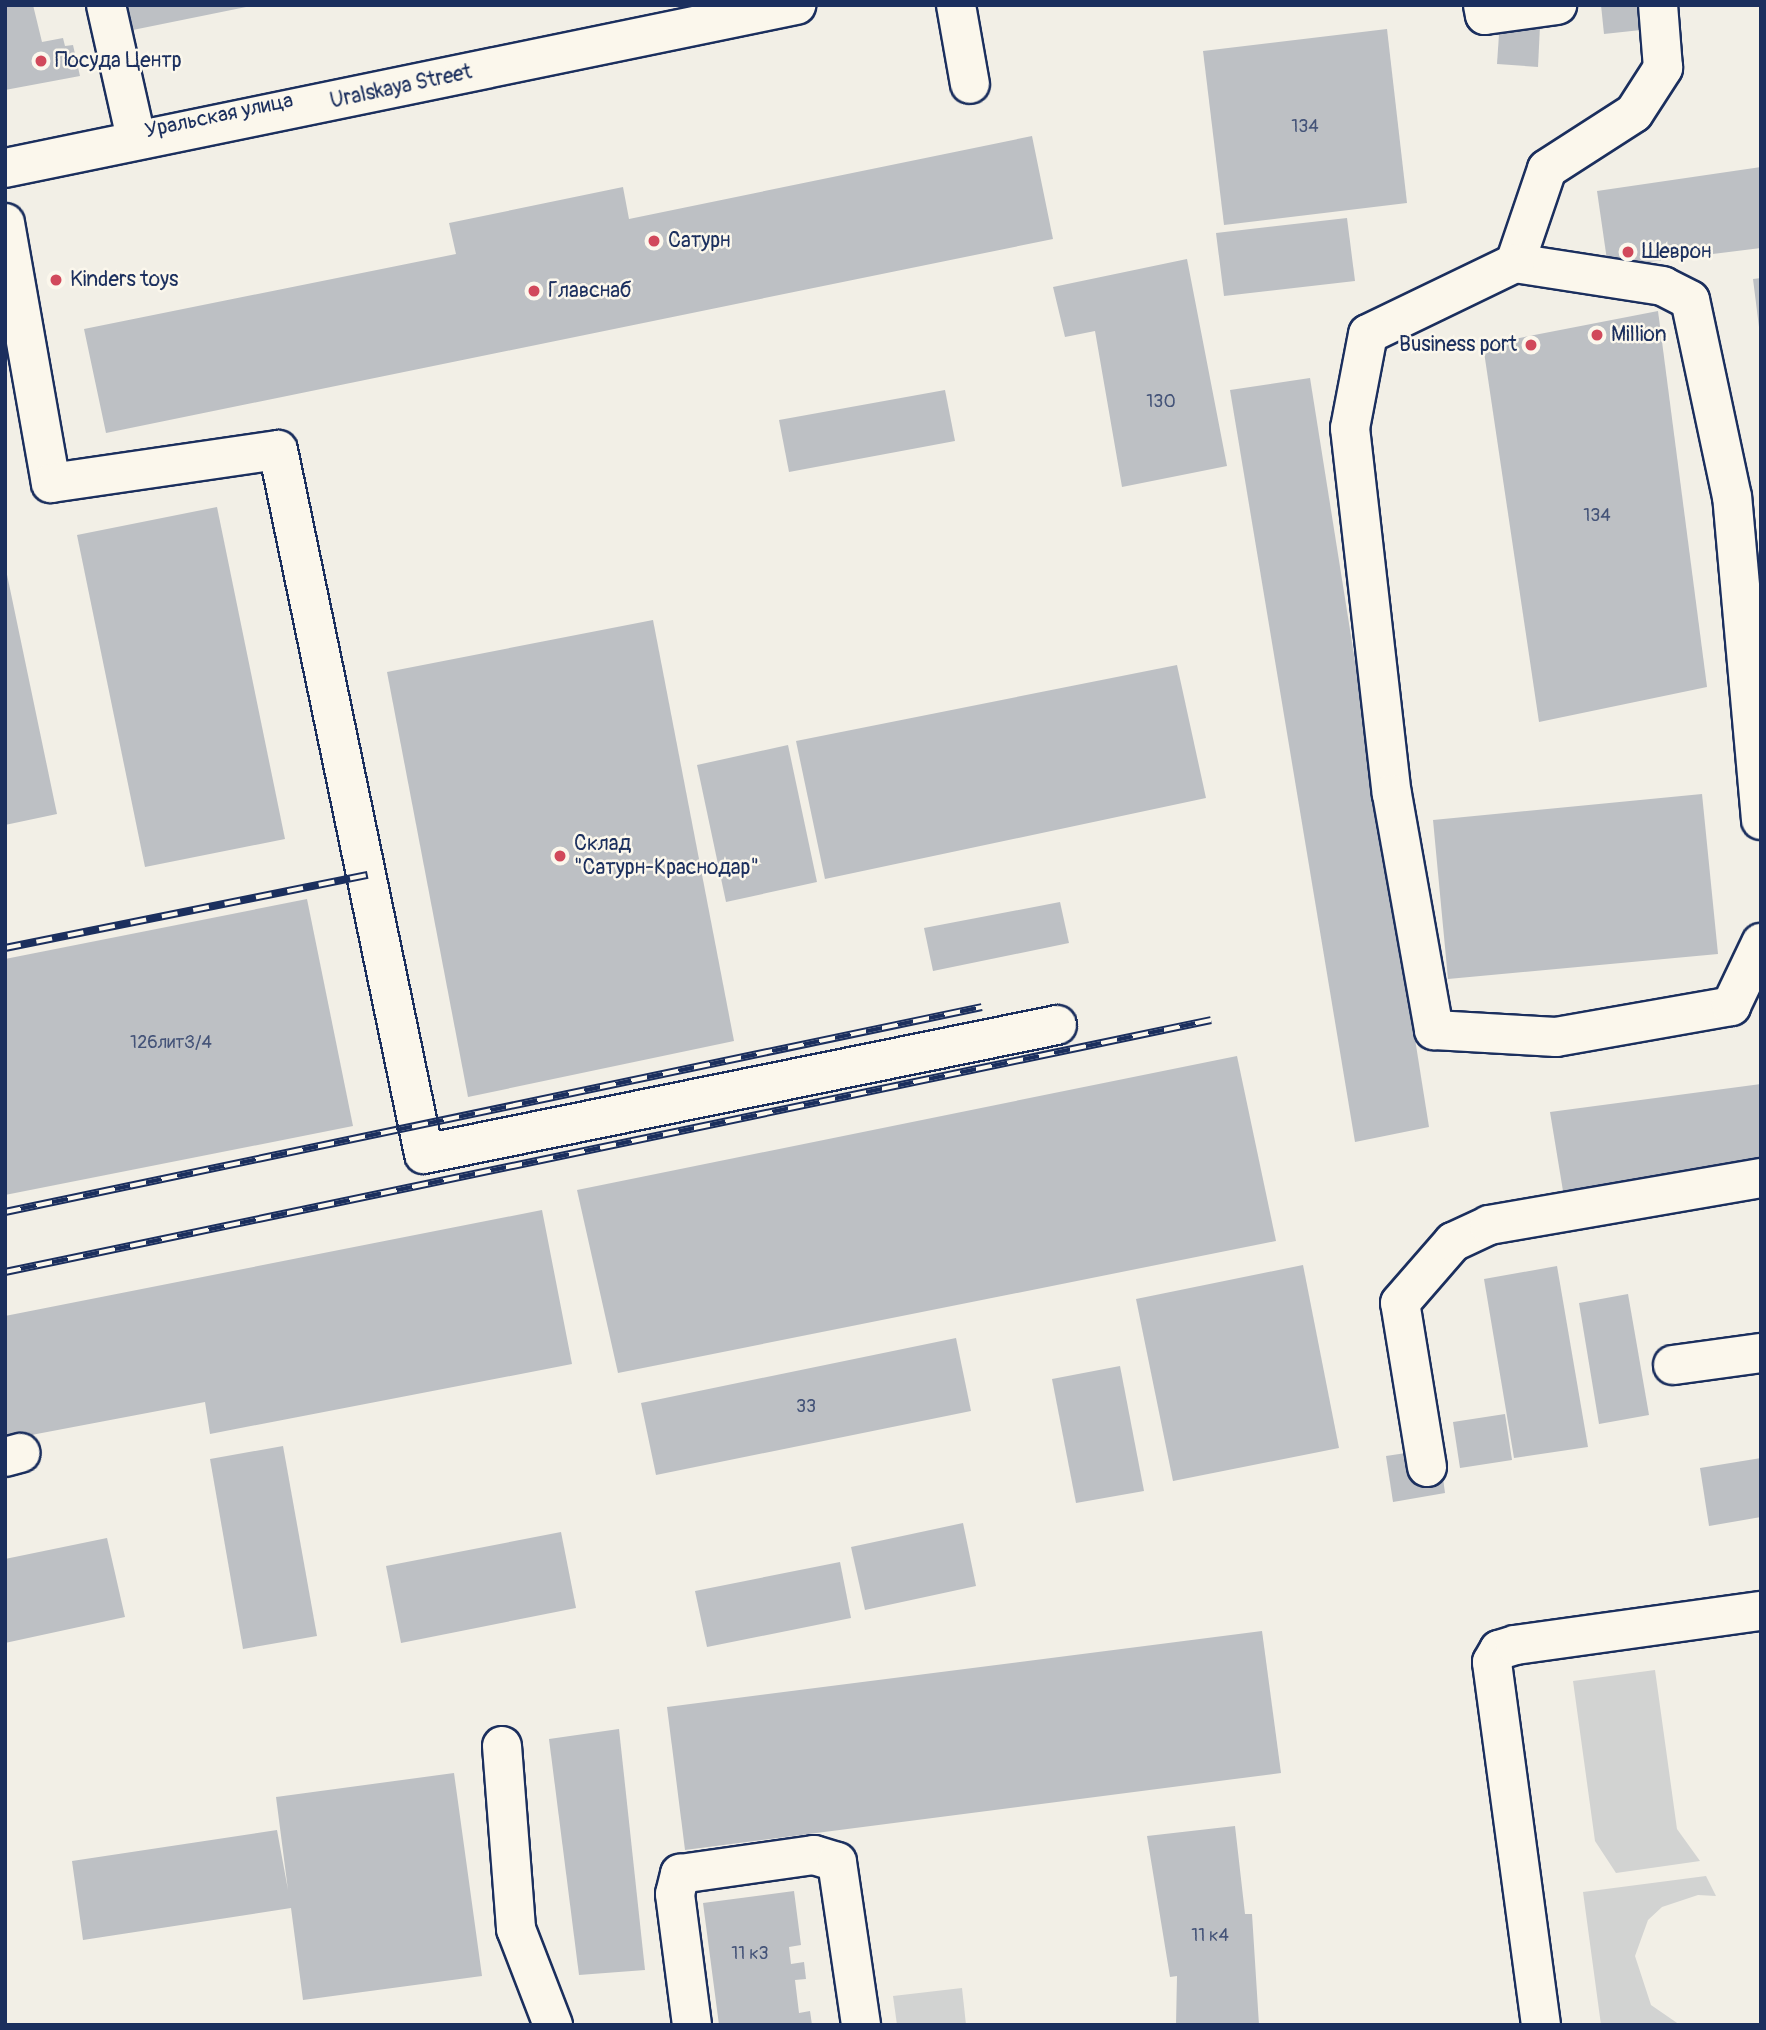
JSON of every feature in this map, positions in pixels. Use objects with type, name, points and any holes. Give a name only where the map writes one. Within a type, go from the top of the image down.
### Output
[{"type":"main road","points":[[106,5],[136,137]]},
{"type":"main road","name":"Уральская улица","points":[[5,160],[136,137],[762,5]]},
{"type":"main road","name":"Uralskaya Street","points":[[5,168],[136,137],[796,5]]},
{"type":"main road","points":[[957,5],[970,84]]},
{"type":"main road","points":[[1483,5],[1485,15],[1557,5]]},
{"type":"main road","points":[[1515,264],[1547,169],[1634,113],[1663,68],[1658,5]]},
{"type":"main road","points":[[5,223],[51,482],[278,450],[424,1154],[1057,1025]]},
{"type":"main road","points":[[1761,820],[1732,497],[1690,300],[1663,286],[1515,264],[1368,334],[1350,428],[1392,794],[1434,1030],[1556,1037],[1731,1006],[1761,943]]},
{"type":"main road","points":[[1427,1467],[1400,1303],[1453,1242],[1489,1225],[1761,1178]]},
{"type":"main road","points":[[1673,1365],[1761,1353]]},
{"type":"main road","points":[[1541,2025],[1492,1662],[1499,1650],[1514,1645],[1761,1611]]},
{"type":"main road","points":[[502,1746],[516,1929],[553,2025]]},
{"type":"main road","points":[[692,2025],[675,1894],[680,1874],[814,1855],[837,1862],[861,2025]]},
{"type":"shaded area","points":[[1655,1670],[1677,1829],[1700,1861],[1616,1873],[1595,1841],[1573,1681]]},
{"type":"shaded area","points":[[1706,1876],[1716,1896],[1698,1895],[1662,1907],[1648,1920],[1635,1956],[1651,2005],[1680,2025],[1601,2025],[1583,1892]]},
{"type":"shaded area","points":[[962,1988],[966,2025],[897,2025],[893,1996]]},
{"type":"building","name":"Посуда Центр","points":[[5,5],[33,5],[42,42],[63,38],[65,46],[73,45],[80,76],[5,90]]},
{"type":"building","points":[[112,5],[251,5],[251,6],[118,33]]},
{"type":"building","points":[[1501,5],[1541,5],[1538,67],[1497,64]]},
{"type":"building","points":[[1601,5],[1638,5],[1641,30],[1604,34]]},
{"type":"building","points":[[1387,29],[1407,203],[1224,225],[1203,51]]},
{"type":"building","name":"Главснаб","points":[[1032,136],[1053,239],[106,433],[84,329],[456,254],[449,223],[623,187],[629,219]]},
{"type":"building","points":[[1761,167],[1761,248],[1608,267],[1597,191]]},
{"type":"building","points":[[1347,218],[1355,281],[1224,296],[1216,233]]},
{"type":"building","points":[[1187,259],[1227,466],[1122,487],[1095,331],[1065,337],[1053,287]]},
{"type":"building","points":[[1761,278],[1761,327],[1759,327],[1753,279]]},
{"type":"building","points":[[1658,311],[1707,687],[1539,722],[1483,345]]},
{"type":"building","points":[[1310,378],[1429,1127],[1355,1142],[1230,390]]},
{"type":"building","points":[[945,390],[955,441],[789,472],[779,420]]},
{"type":"building","points":[[217,507],[285,839],[145,867],[77,535]]},
{"type":"building","points":[[5,565],[57,814],[5,825]]},
{"type":"building","name":"Склад \"Сатурн-Краснодар\"","points":[[653,620],[734,1041],[468,1097],[387,672]]},
{"type":"building","points":[[1177,665],[1206,798],[825,879],[796,741]]},
{"type":"building","points":[[788,745],[817,882],[726,902],[697,765]]},
{"type":"building","points":[[1702,794],[1718,954],[1448,979],[1433,820]]},
{"type":"building","points":[[307,899],[353,1126],[5,1195],[5,959]]},
{"type":"building","points":[[1060,902],[1069,943],[933,971],[924,928]]},
{"type":"building","points":[[1237,1056],[1276,1241],[618,1373],[577,1190]]},
{"type":"building","points":[[1761,1084],[1761,1164],[1563,1191],[1550,1112]]},
{"type":"building","points":[[542,1210],[572,1364],[210,1434],[205,1402],[5,1440],[5,1316]]},
{"type":"building","points":[[1303,1265],[1339,1448],[1173,1481],[1136,1299]]},
{"type":"building","points":[[1557,1266],[1588,1447],[1514,1458],[1484,1279]]},
{"type":"building","points":[[1628,1294],[1649,1415],[1599,1424],[1579,1303]]},
{"type":"building","points":[[956,1338],[971,1411],[656,1475],[641,1403]]},
{"type":"building","points":[[1120,1366],[1144,1491],[1076,1503],[1052,1379]]},
{"type":"building","points":[[1505,1414],[1512,1460],[1460,1468],[1453,1422]]},
{"type":"building","points":[[283,1446],[317,1636],[243,1649],[210,1459]]},
{"type":"building","points":[[1439,1448],[1445,1493],[1393,1502],[1386,1456]]},
{"type":"building","points":[[1761,1458],[1761,1517],[1709,1526],[1700,1468]]},
{"type":"building","points":[[963,1523],[976,1586],[865,1610],[851,1547]]},
{"type":"building","points":[[561,1532],[576,1608],[401,1643],[386,1566]]},
{"type":"building","points":[[107,1538],[125,1617],[5,1643],[5,1559]]},
{"type":"building","points":[[840,1562],[851,1618],[707,1647],[695,1591]]},
{"type":"building","points":[[1262,1631],[1281,1773],[685,1850],[667,1707]]},
{"type":"building","points":[[619,1729],[645,1970],[579,1975],[549,1739]]},
{"type":"building","points":[[454,1773],[482,1976],[303,2000],[291,1908],[83,1940],[72,1861],[277,1830],[288,1890],[276,1797]]},
{"type":"building","points":[[1235,1826],[1245,1914],[1252,1914],[1259,2025],[1176,2025],[1177,1976],[1170,1977],[1147,1836]]},
{"type":"building","points":[[794,1891],[801,1945],[789,1947],[791,1964],[804,1962],[806,1979],[795,1980],[799,2013],[810,2011],[812,2025],[719,2025],[703,1903]]},
{"type":"railway","points":[[5,948],[368,875]]},
{"type":"railway","points":[[5,1212],[982,1007]]},
{"type":"railway","points":[[5,1272],[1211,1020]]},
{"type":"place","name":"Посуда Центр","points":[[41,61]]},
{"type":"place","name":"Сатурн","points":[[654,241]]},
{"type":"place","name":"Шеврон","points":[[1628,252]]},
{"type":"place","name":"Kinders toys","points":[[56,280]]},
{"type":"place","name":"Главснаб","points":[[534,291]]},
{"type":"place","name":"Million","points":[[1597,335]]},
{"type":"place","name":"Business port","points":[[1531,345]]},
{"type":"place","name":"Склад \"Сатурн-Краснодар\"","points":[[560,856]]}]
